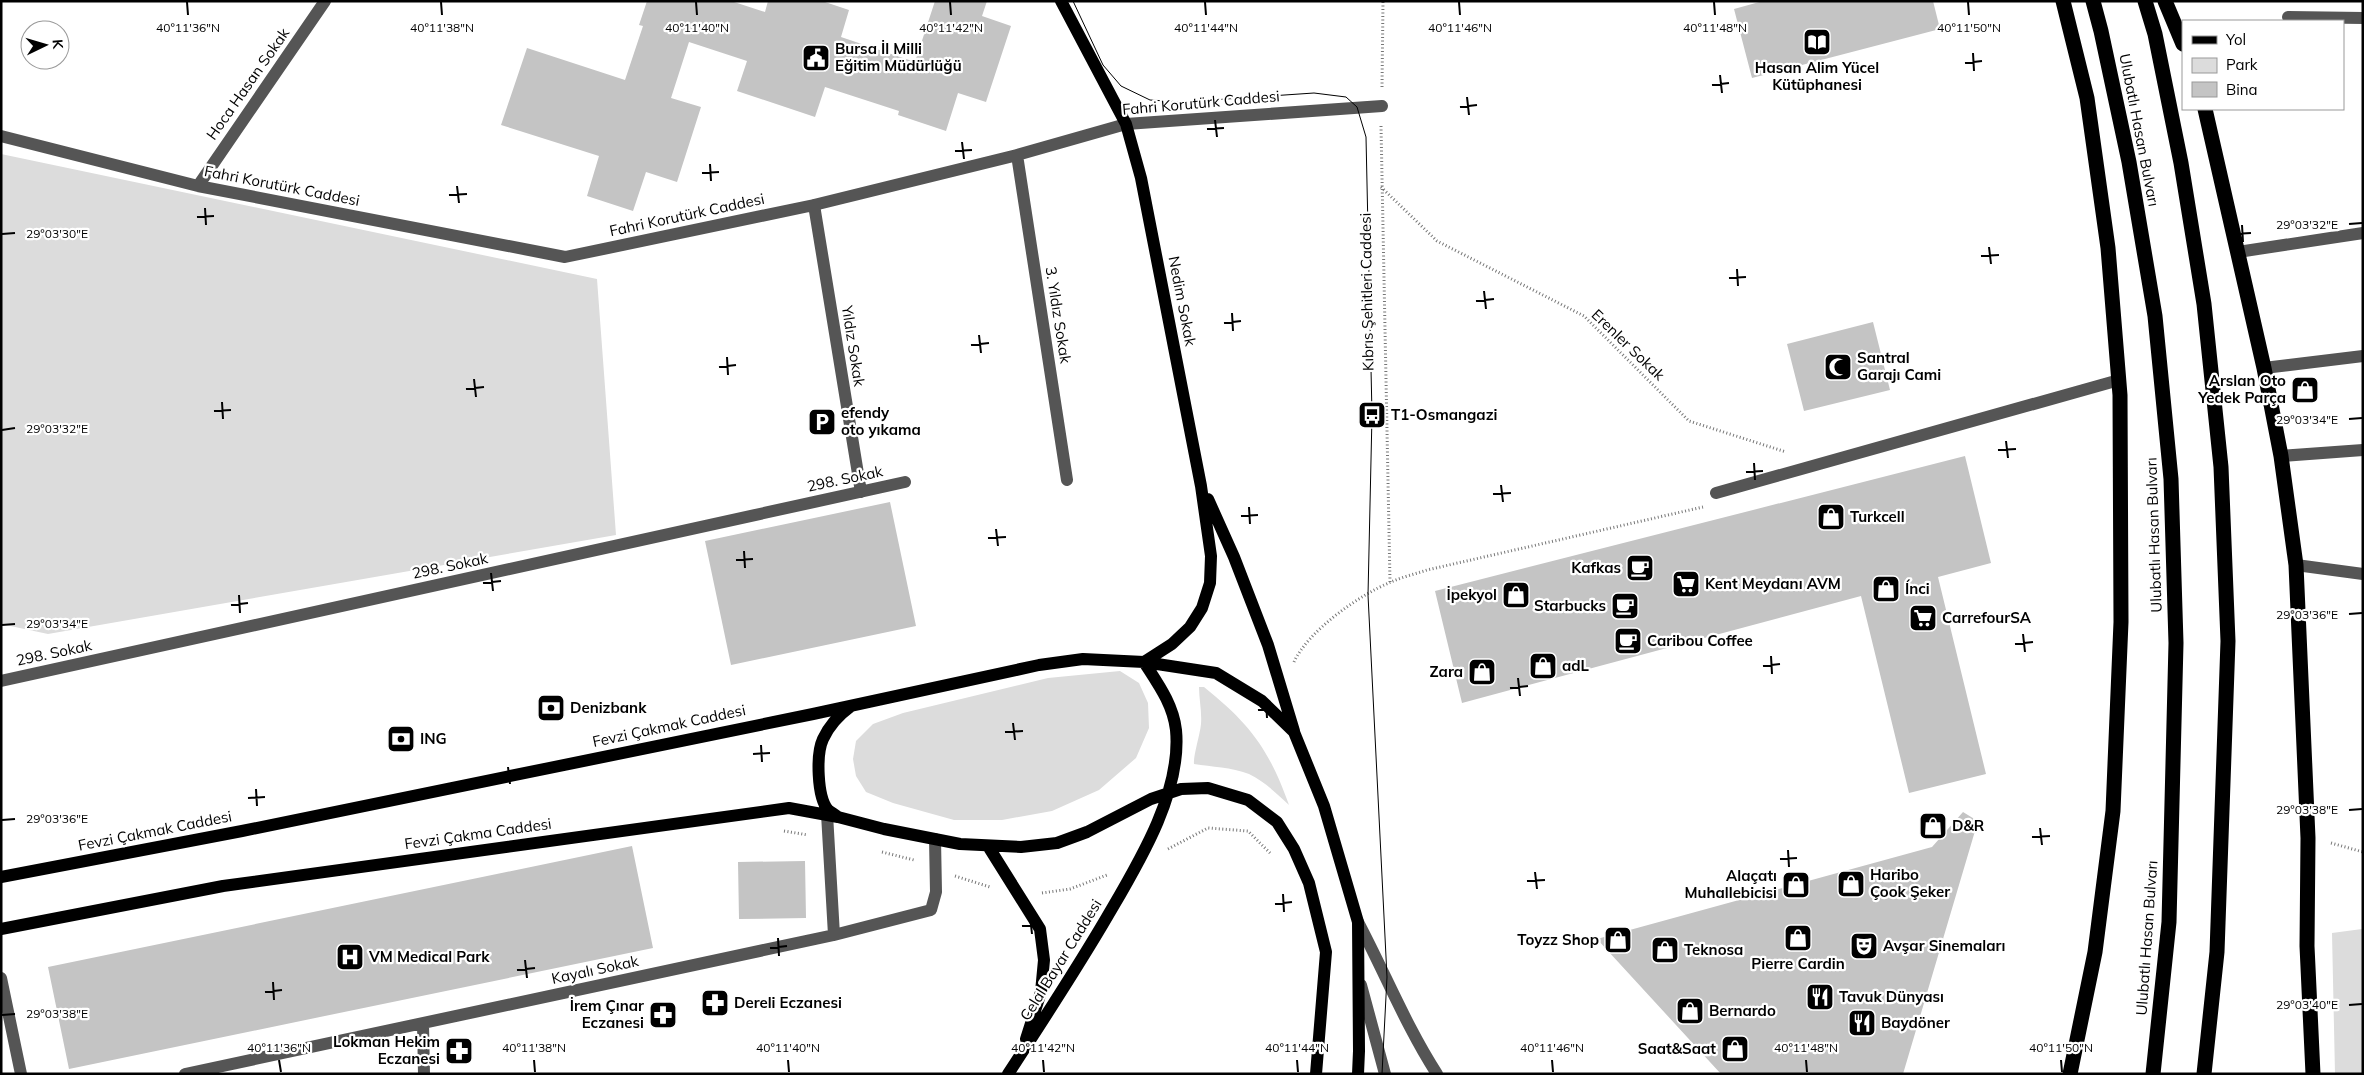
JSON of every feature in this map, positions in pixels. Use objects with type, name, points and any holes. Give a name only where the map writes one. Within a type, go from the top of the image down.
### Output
[{"type":"highway","points":[[2063,1],[2087,98],[2108,248],[2119,380],[2121,622],[2113,811],[2095,952],[2070,1074]]},
{"type":"highway","name":"Ulubatlı Hasan Bulvarı","points":[[2093,1],[2102,31],[2129,162],[2155,316],[2171,479],[2176,643],[2169,922],[2153,1074]]},
{"type":"highway","points":[[2145,1],[2155,34],[2204,304],[2221,467],[2228,641],[2217,952],[2204,1074]]},
{"type":"highway","points":[[2165,1],[2182,42]]},
{"type":"highway","points":[[2175,1],[2182,25]]},
{"type":"highway","points":[[2205,110],[2282,456],[2296,565],[2308,838],[2307,946],[2313,1074]]},
{"type":"main road","name":"Nedim Sokak","points":[[1062,1],[1126,124],[1141,178],[1201,486]]},
{"type":"main road","points":[[1144,662],[1172,644],[1190,627],[1202,608],[1210,583],[1211,556],[1201,486]]},
{"type":"main road","points":[[1201,486],[1234,557],[1268,645],[1294,732],[1324,806],[1358,922],[1358,1074]]},
{"type":"main road","name":"Fevzi Çakmak Caddesi","points":[[1,877],[242,831],[1039,665],[1083,659],[1144,662],[1216,673],[1262,701],[1294,732]]},
{"type":"main road","name":"Celal Bayar Caddesi","points":[[1008,1074],[1076,970],[1139,863],[1168,794],[1175,762],[1176,730],[1168,700],[1144,662]]},
{"type":"main road","points":[[832,816],[820,789],[819,759],[822,740],[838,716],[852,705]]},
{"type":"main road","points":[[988,846],[1021,847],[1057,843],[1087,832],[1150,799],[1181,789],[1208,788],[1248,800],[1277,822],[1294,849],[1309,883],[1326,952],[1316,1074]]},
{"type":"main road","name":"Fevzi Çakma Caddesi","points":[[1,929],[223,886],[789,808],[960,844],[988,846]]},
{"type":"main road","points":[[988,846],[1040,929],[1044,960],[1041,992],[1020,1055]]},
{"type":"street","name":"Hoca Hasan Sokak","points":[[198,186],[325,1]]},
{"type":"street","points":[[2288,18],[2363,18]]},
{"type":"street","name":"Fahri Korutürk Caddesi","points":[[1,136],[198,186],[564,258],[814,206],[1017,155],[1126,124],[1382,106]]},
{"type":"street","name":"3. Yıldız Sokak","points":[[1017,155],[1067,480]]},
{"type":"street","name":"Yıldız Sokak","points":[[814,206],[861,492]]},
{"type":"street","points":[[2238,252],[2363,233]]},
{"type":"street","points":[[2264,368],[2363,356]]},
{"type":"street","points":[[1716,492],[2119,380]]},
{"type":"street","points":[[2282,456],[2363,450]]},
{"type":"street","name":"298. Sokak","points":[[1,681],[905,482]]},
{"type":"street","points":[[2296,565],[2363,574]]},
{"type":"street","points":[[832,816],[828,838],[834,935]]},
{"type":"street","points":[[935,839],[936,870]]},
{"type":"street","name":"Kayalı Sokak","points":[[185,1074],[834,935],[931,910],[936,892],[936,870]]},
{"type":"street","points":[[1358,922],[1387,978],[1415,1039],[1437,1074]]},
{"type":"street","points":[[1358,976],[1385,1074]]},
{"type":"street","points":[[1,978],[21,1074]]},
{"type":"street","points":[[423,1024],[424,1074]]},
{"type":"path","name":"Kıbrıs Şehitleri Caddesi","points":[[1383,1],[1381,187],[1390,582]]},
{"type":"path","name":"Erenler Sokak","points":[[1381,187],[1436,241],[1584,316],[1689,422],[1822,463]]},
{"type":"path","points":[[1282,691],[1298,653],[1331,619],[1390,582],[1427,570],[1709,506]]},
{"type":"path","points":[[875,850],[912,859],[936,870],[1020,896],[1070,889],[1139,863],[1208,828],[1248,831],[1273,856]]},
{"type":"path","points":[[781,830],[828,838]]},
{"type":"path","points":[[2331,843],[2363,852]]},
{"type":"green space","points":[[1,154],[597,279],[616,535],[48,634],[1,624]]},
{"type":"green space","points":[[1120,671],[1139,683],[1148,703],[1149,728],[1136,758],[1099,790],[1052,811],[1002,820],[954,820],[893,803],[866,792],[856,776],[853,759],[856,741],[873,724],[903,713],[1048,678]]},
{"type":"green space","points":[[1199,687],[1204,687],[1220,700],[1256,739],[1274,768],[1289,805],[1265,784],[1249,774],[1194,764],[1201,724]]},
{"type":"green space","points":[[2362,929],[2363,1074],[2335,1074],[2332,933]]},
{"type":"building","points":[[647,1],[731,1],[765,12],[768,1],[822,1],[849,10],[841,37],[915,62],[935,1],[987,1],[982,16],[1011,26],[986,102],[958,93],[946,131],[898,115],[899,111],[825,87],[815,117],[737,91],[747,61],[689,42],[671,98],[701,107],[677,182],[646,172],[633,211],[587,196],[599,156],[501,125],[527,48],[625,80],[643,26],[639,25]]},
{"type":"building","name":"Hasan Alim Yücel Kütüphanesi","points":[[1763,1],[1933,1],[1940,29],[1752,78],[1734,9]]},
{"type":"building","name":"Santral Garajı Cami","points":[[1873,322],[1890,390],[1804,411],[1787,344]]},
{"type":"building","name":"Kent Meydanı AVM","points":[[1965,456],[1991,563],[1938,577],[1986,774],[1909,793],[1861,596],[1462,703],[1435,591]]},
{"type":"building","points":[[890,502],[916,626],[731,665],[705,541]]},
{"type":"building","points":[[1963,812],[1976,820],[1975,831],[1903,1074],[1721,1074],[1597,939],[1932,847]]},
{"type":"building","name":"VM Medical Park","points":[[632,846],[653,948],[69,1069],[48,967]]},
{"type":"building","points":[[805,861],[806,918],[739,919],[738,862]]},
{"type":"tram line","points":[[1073,1],[1103,65],[1121,86],[1150,100],[1182,102],[1314,93],[1346,97],[1357,107],[1366,137],[1372,415],[1368,595],[1387,977],[1382,1074]]},
{"type":"place","name":"Hasan Alim Yücel Kütüphanesi","points":[[1817,42]]},
{"type":"place","name":"Bursa İl Milli Eğitim Müdürlüğü","points":[[816,58]]},
{"type":"place","name":"Santral Garajı Cami","points":[[1838,367]]},
{"type":"place","name":"Arslan Oto Yedek Parça","points":[[2305,390]]},
{"type":"place","name":"T1-Osmangazi","points":[[1372,415]]},
{"type":"place","name":"efendy oto yıkama","points":[[822,422]]},
{"type":"place","name":"Turkcell","points":[[1831,517]]},
{"type":"place","name":"Kafkas","points":[[1640,568]]},
{"type":"place","name":"Kent Meydanı AVM","points":[[1686,584]]},
{"type":"place","name":"Ínci","points":[[1886,589]]},
{"type":"place","name":"İpekyol","points":[[1516,595]]},
{"type":"place","name":"Starbucks","points":[[1625,606]]},
{"type":"place","name":"CarrefourSA","points":[[1923,618]]},
{"type":"place","name":"Caribou Coffee","points":[[1628,641]]},
{"type":"place","name":"adL","points":[[1543,666]]},
{"type":"place","name":"Zara","points":[[1482,672]]},
{"type":"place","name":"Denizbank","points":[[551,708]]},
{"type":"place","name":"ING","points":[[401,739]]},
{"type":"place","name":"D&R","points":[[1933,826]]},
{"type":"place","name":"Haribo Çook Şeker","points":[[1851,884]]},
{"type":"place","name":"Alaçatı Muhallebicisi","points":[[1796,885]]},
{"type":"place","name":"Pierre Cardin","points":[[1798,938]]},
{"type":"place","name":"Toyzz Shop","points":[[1618,940]]},
{"type":"place","name":"Avşar Sinemaları","points":[[1864,946]]},
{"type":"place","name":"Teknosa","points":[[1665,950]]},
{"type":"place","name":"VM Medical Park","points":[[350,957]]},
{"type":"place","name":"Tavuk Dünyası","points":[[1820,997]]},
{"type":"place","name":"Dereli Eczanesi","points":[[715,1003]]},
{"type":"place","name":"Bernardo","points":[[1690,1011]]},
{"type":"place","name":"İrem Çınar Eczanesi","points":[[663,1015]]},
{"type":"place","name":"Baydöner","points":[[1862,1023]]},
{"type":"place","name":"Saat&Saat","points":[[1735,1049]]},
{"type":"place","name":"Lokman Hekim Eczanesi","points":[[459,1051]]}]
